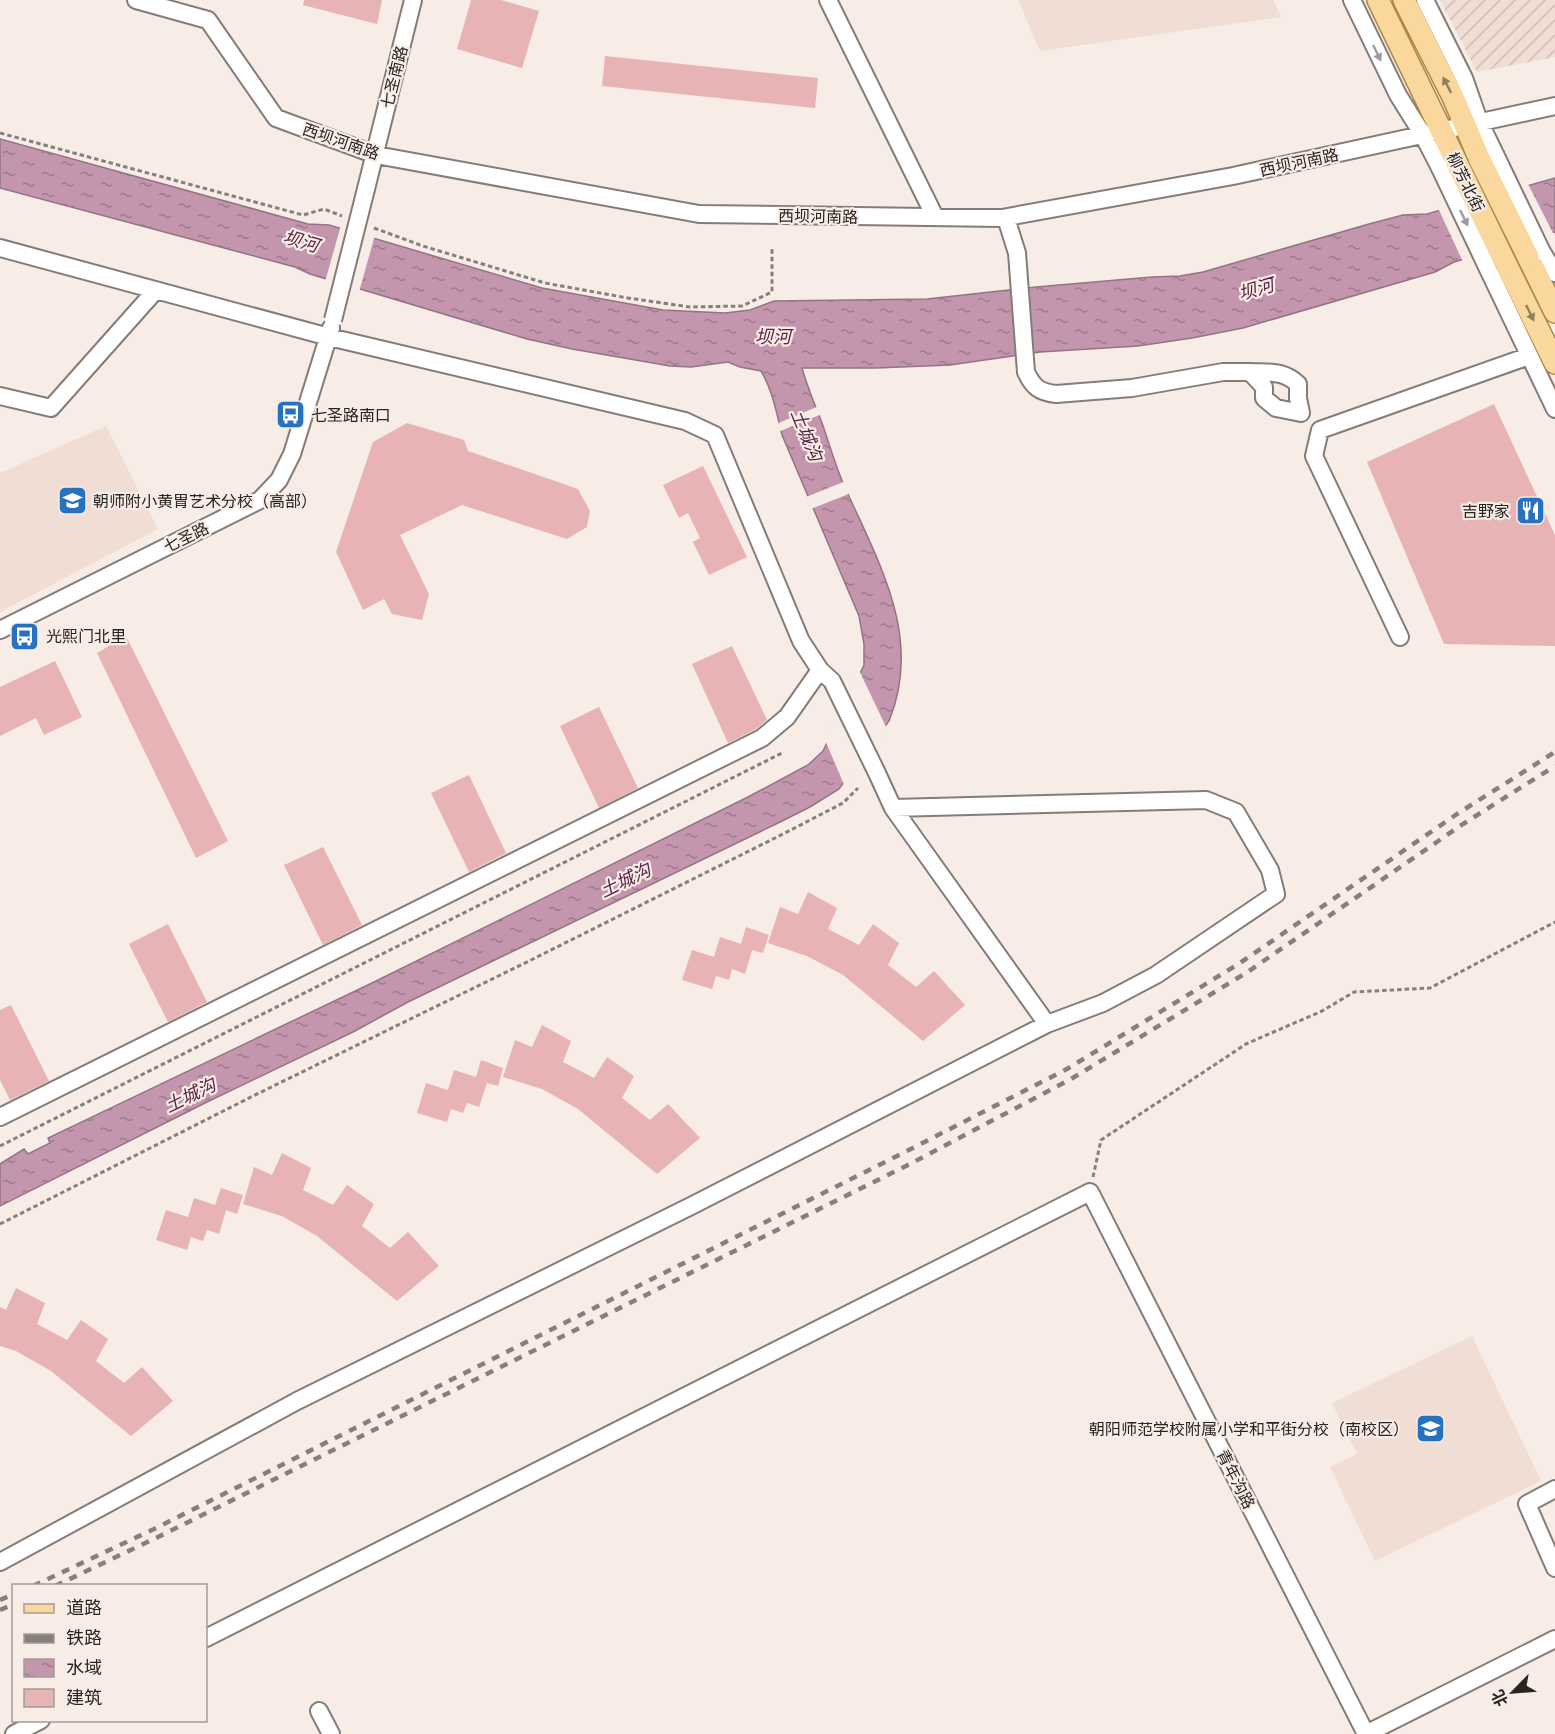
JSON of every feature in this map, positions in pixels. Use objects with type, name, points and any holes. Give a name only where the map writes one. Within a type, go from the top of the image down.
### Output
[{"type":"main road","name":"柳芳北街","points":[[1378,0],[1432,133],[1497,266],[1555,363]]},
{"type":"main road","name":"柳芳北街","points":[[1404,0],[1453,97],[1472,123],[1535,254],[1555,312]]},
{"type":"street","name":"西坝河南路","points":[[136,0],[208,20],[276,118],[376,155],[699,214],[1006,218],[1233,176],[1555,106]]},
{"type":"street","name":"七圣南路","points":[[366,189],[413,0]]},
{"type":"street","points":[[828,0],[935,218]]},
{"type":"street","points":[[1352,0],[1398,94],[1432,133]]},
{"type":"street","points":[[1425,0],[1464,78],[1472,123]]},
{"type":"street","name":"七圣路","points":[[0,630],[260,500],[279,480],[292,454],[331,328],[366,189]]},
{"type":"street","points":[[1006,218],[1017,253],[1026,372],[1032,386],[1046,393],[1056,394],[1132,388],[1223,372],[1276,372],[1288,375],[1298,384],[1301,413]]},
{"type":"street","points":[[0,248],[156,290],[331,328],[686,421],[715,435],[801,641],[826,676],[893,808],[1047,1024]]},
{"type":"street","points":[[1535,254],[1555,273]]},
{"type":"street","points":[[1497,266],[1529,356],[1555,409]]},
{"type":"street","points":[[0,396],[51,408],[156,290]]},
{"type":"street","points":[[1320,430],[1529,356]]},
{"type":"street","points":[[1250,372],[1264,387],[1264,398],[1276,408],[1301,413],[1320,430]]},
{"type":"street","points":[[1320,430],[1314,456],[1400,637]]},
{"type":"street","points":[[0,1116],[762,738],[788,717],[826,676]]},
{"type":"street","points":[[0,1562],[297,1401],[689,1208],[1047,1024],[1103,1003],[1156,975],[1276,894],[1270,870],[1236,812],[1206,800],[893,808]]},
{"type":"street","points":[[207,1637],[1090,1192]]},
{"type":"street","name":"青年沟路","points":[[1090,1192],[1366,1734]]},
{"type":"street","points":[[1555,1489],[1527,1504],[1555,1568]]},
{"type":"street","points":[[1366,1734],[1555,1639]]},
{"type":"street","points":[[319,1711],[331,1734]]},
{"type":"street","points":[[14,1734],[37,1722]]},
{"type":"path","points":[[0,133],[303,215],[324,209],[346,218]]},
{"type":"path","points":[[368,226],[423,246],[545,283],[690,307],[742,306],[772,292],[772,247]]},
{"type":"path","points":[[0,1146],[784,752]]},
{"type":"path","points":[[0,1224],[783,834],[843,803],[858,788]]},
{"type":"path","points":[[1090,1192],[1101,1140],[1246,1044],[1322,1011],[1354,992],[1430,988],[1555,922]]},
{"type":"shaded area","points":[[1018,0],[1273,0],[1281,17],[1040,51]]},
{"type":"shaded area","points":[[1440,0],[1555,0],[1555,57],[1477,72]]},
{"type":"shaded area","name":"朝师附小黄胄艺术分校（高部）","points":[[106,426],[158,529],[0,612],[0,473]]},
{"type":"shaded area","name":"朝阳师范学校附属小学和平街分校（南校区）","points":[[1472,1336],[1541,1481],[1375,1561],[1330,1467],[1357,1454],[1332,1403]]},
{"type":"water","points":[[0,139],[308,224],[329,225],[542,288],[663,310],[725,313],[750,310],[774,301],[927,299],[1036,287],[1180,276],[1203,272],[1403,215],[1427,214],[1555,178],[1555,232],[1454,262],[1435,272],[1243,328],[1192,338],[1138,346],[1040,352],[950,365],[802,368],[840,476],[882,570],[899,629],[901,659],[898,690],[889,721],[839,789],[776,824],[408,1002],[353,1032],[0,1206],[0,1164],[24,1149],[28,1154],[50,1143],[48,1138],[372,983],[808,765],[823,751],[864,665],[864,644],[859,616],[782,435],[771,394],[761,371],[728,362],[691,367],[670,366],[527,339],[310,274],[295,267],[0,188]]},
{"type":"pier","points":[[1528,184],[1554,235],[1463,262],[1438,208]]},
{"type":"pier","points":[[341,225],[375,235],[359,292],[325,282]]},
{"type":"pier","points":[[819,406],[822,414],[778,432],[776,424]]},
{"type":"pier","points":[[846,481],[851,493],[811,509],[806,497]]},
{"type":"pier","points":[[859,670],[887,729],[845,787],[825,740]]},
{"type":"building","points":[[304,0],[382,0],[377,24],[303,5]]},
{"type":"building","points":[[471,0],[501,0],[539,11],[522,68],[457,49]]},
{"type":"building","points":[[605,56],[818,78],[815,108],[602,86]]},
{"type":"building","points":[[1494,404],[1555,535],[1555,646],[1444,644],[1367,462]]},
{"type":"building","points":[[407,423],[464,440],[468,451],[578,489],[590,511],[587,527],[567,539],[462,505],[400,535],[429,594],[422,620],[392,614],[384,599],[363,610],[336,552],[373,442]]},
{"type":"building","points":[[703,466],[747,557],[709,575],[693,542],[700,538],[688,513],[679,518],[663,485]]},
{"type":"building","points":[[126,636],[228,841],[196,858],[97,653]]},
{"type":"building","points":[[732,646],[767,720],[756,729],[728,743],[692,664]]},
{"type":"building","points":[[55,661],[82,717],[44,735],[36,718],[0,736],[0,687]]},
{"type":"building","points":[[599,707],[638,788],[599,808],[560,726]]},
{"type":"building","points":[[469,775],[506,853],[469,872],[431,793]]},
{"type":"building","points":[[323,847],[362,925],[323,945],[284,865]]},
{"type":"building","points":[[808,892],[837,908],[828,929],[859,945],[873,924],[899,943],[888,965],[916,987],[934,971],[965,1005],[923,1041],[843,975],[807,956],[768,943],[780,907],[798,914]]},
{"type":"building","points":[[168,924],[207,1002],[168,1022],[129,944]]},
{"type":"building","points":[[746,927],[769,935],[763,953],[752,950],[745,974],[732,969],[729,980],[716,976],[712,989],[682,980],[692,950],[714,957],[720,937],[741,944]]},
{"type":"building","points":[[11,1005],[49,1081],[10,1100],[0,1080],[0,1010]]},
{"type":"building","points":[[542,1025],[571,1041],[563,1062],[594,1078],[607,1057],[634,1076],[622,1098],[650,1120],[668,1104],[700,1138],[657,1174],[578,1109],[542,1089],[503,1077],[515,1040],[532,1047]]},
{"type":"building","points":[[481,1060],[503,1068],[498,1086],[487,1083],[479,1107],[467,1103],[463,1113],[451,1109],[447,1122],[417,1113],[426,1083],[448,1090],[454,1070],[476,1077]]},
{"type":"building","points":[[282,1153],[311,1168],[303,1190],[333,1205],[347,1185],[374,1204],[362,1226],[390,1248],[408,1232],[439,1266],[397,1301],[317,1236],[282,1216],[243,1204],[254,1167],[272,1175]]},
{"type":"building","points":[[221,1188],[243,1195],[237,1214],[226,1210],[219,1234],[207,1230],[203,1241],[191,1237],[187,1250],[156,1240],[166,1210],[188,1217],[194,1198],[215,1205]]},
{"type":"building","points":[[16,1288],[45,1303],[37,1324],[67,1340],[81,1320],[108,1339],[96,1361],[124,1383],[142,1367],[173,1401],[131,1436],[51,1371],[16,1351],[0,1346],[0,1307],[6,1310]]},
{"type":"railway","points":[[37,1584],[154,1529],[1067,1069],[1240,963],[1457,814],[1555,752]]},
{"type":"railway","points":[[59,1584],[906,1166],[1071,1079],[1246,973],[1463,824],[1555,766]]},
{"type":"railway","points":[[0,1600],[12,1595]]},
{"type":"railway","points":[[0,1610],[12,1605]]},
{"type":"place","name":"七圣路南口","points":[[290,415]]},
{"type":"place","name":"朝师附小黄胄艺术分校（高部）","points":[[72,501]]},
{"type":"place","name":"吉野家","points":[[1531,511]]},
{"type":"place","name":"光熙门北里","points":[[25,636]]},
{"type":"place","name":"朝阳师范学校附属小学和平街分校（南校区）","points":[[1430,1429]]},
{"type":"water label","name":"坝河","points":[[301,241]]},
{"type":"water label","name":"坝河","points":[[1256,289]]},
{"type":"water label","name":"坝河","points":[[773,336]]},
{"type":"water label","name":"土城沟","points":[[807,435]]},
{"type":"water label","name":"土城沟","points":[[625,880]]},
{"type":"water label","name":"土城沟","points":[[190,1095]]}]
